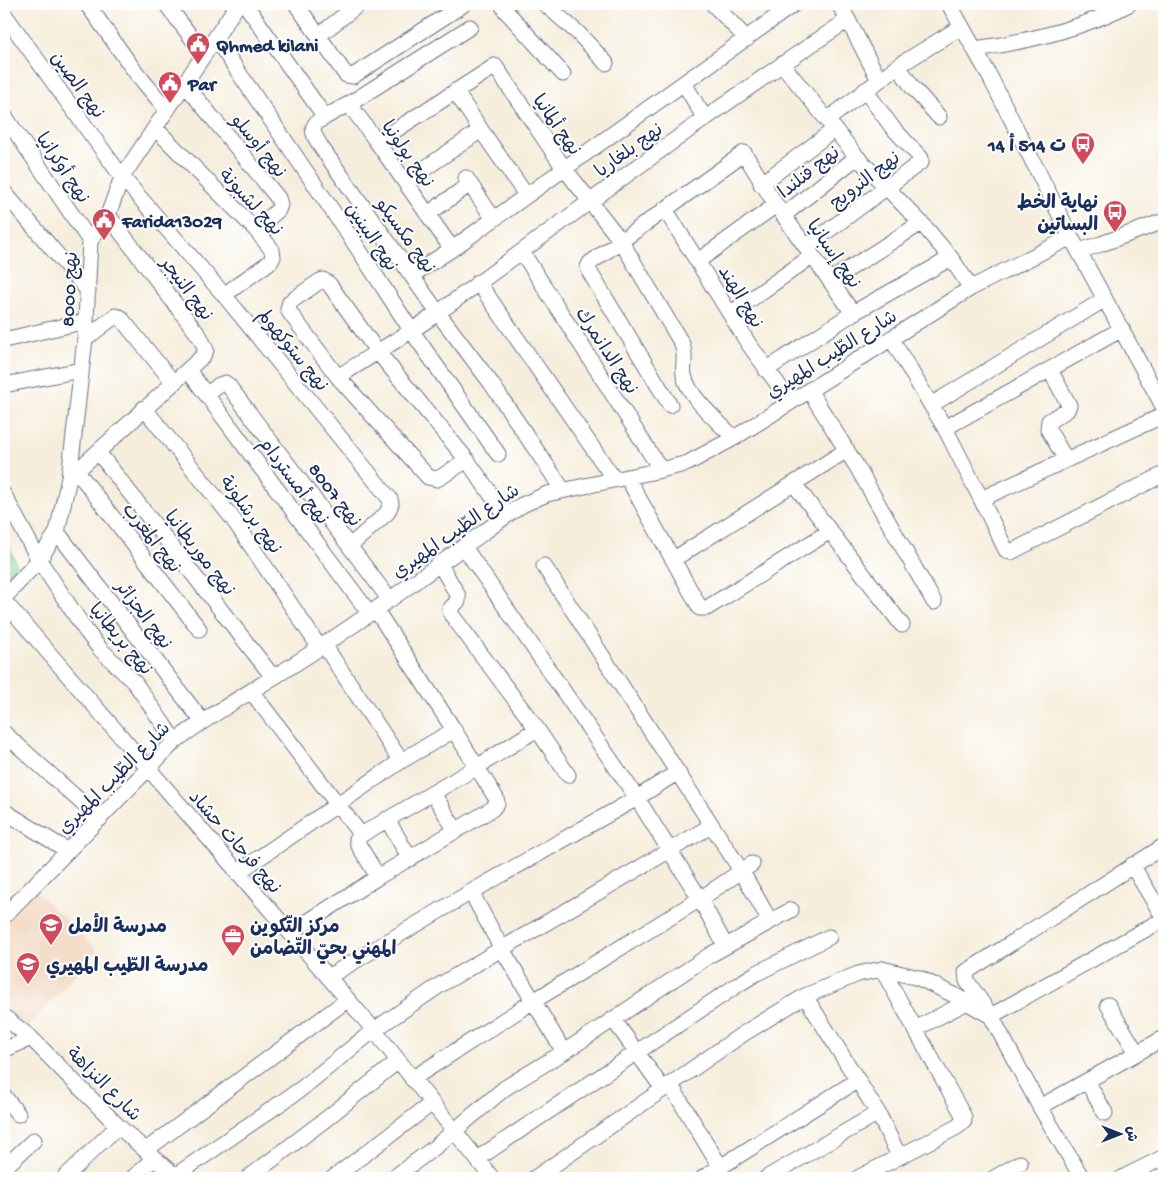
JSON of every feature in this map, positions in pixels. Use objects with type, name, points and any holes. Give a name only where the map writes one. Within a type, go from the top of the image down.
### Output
[{"type":"street","points":[[87,4],[134,70],[166,110]]},
{"type":"street","points":[[166,4],[204,54]]},
{"type":"street","name":"نهج 8000","points":[[4,600],[39,560],[57,532],[72,474],[85,339],[90,241],[108,215],[122,177],[156,129],[166,110],[238,4]]},
{"type":"street","points":[[245,4],[324,117],[349,104],[470,27]]},
{"type":"street","points":[[296,4],[346,75],[353,76],[464,4]]},
{"type":"street","points":[[318,36],[359,4]]},
{"type":"street","points":[[502,4],[505,10],[563,74]]},
{"type":"street","points":[[545,4],[579,34],[606,63]]},
{"type":"street","points":[[713,4],[748,39]]},
{"type":"street","points":[[412,275],[452,249],[493,218],[748,39],[794,4]]},
{"type":"street","points":[[839,4],[879,80]]},
{"type":"street","points":[[949,4],[975,49],[1078,251],[1164,408]]},
{"type":"street","points":[[975,49],[1000,45],[1081,25],[1129,4]]},
{"type":"street","name":"نهج الصين","points":[[4,14],[122,177]]},
{"type":"street","name":"نهج بلغاريا","points":[[338,377],[438,313],[590,201],[782,64],[848,20]]},
{"type":"street","points":[[761,184],[831,124],[865,90],[898,66],[961,27]]},
{"type":"street","name":"نهج البينين","points":[[216,39],[358,247],[411,330],[498,454]]},
{"type":"street","points":[[782,64],[857,157],[921,223],[972,288]]},
{"type":"street","name":"نهج ألمانيا","points":[[377,142],[494,66],[564,168],[620,241],[682,344],[685,359],[684,375],[687,384],[696,398],[734,438]]},
{"type":"street","points":[[898,66],[913,88],[939,117]]},
{"type":"street","points":[[684,83],[705,119]]},
{"type":"street","name":"نهج أوسلو","points":[[184,84],[278,198],[280,206],[278,210],[256,230]]},
{"type":"street","name":"نهج النرويج","points":[[809,252],[919,163],[921,158],[892,127],[865,90]]},
{"type":"street","points":[[455,91],[526,195]]},
{"type":"street","name":"نهج بولونيا","points":[[349,104],[452,249]]},
{"type":"street","name":"نهج أوكرانيا","points":[[4,115],[90,241]]},
{"type":"street","name":"نهج مكسيكو","points":[[324,117],[315,122],[313,134],[438,313],[491,383],[563,490]]},
{"type":"street","name":"نهج لشبونة","points":[[156,129],[256,230],[272,250],[273,257],[271,261],[224,295]]},
{"type":"street","points":[[405,182],[481,130]]},
{"type":"street","name":"نهج إسبانيا","points":[[665,209],[744,153],[761,184],[853,313],[766,370]]},
{"type":"street","name":"نهج فنلندا","points":[[780,210],[857,157]]},
{"type":"street","name":"نهج ستوكهولم","points":[[122,177],[224,295],[390,499],[391,504],[388,512],[350,546]]},
{"type":"street","points":[[428,214],[468,181],[493,218]]},
{"type":"street","points":[[4,192],[88,291]]},
{"type":"street","points":[[665,209],[590,263],[588,271],[670,405]]},
{"type":"street","name":"نهج الهند","points":[[665,209],[766,370],[790,402]]},
{"type":"street","points":[[698,261],[780,210]]},
{"type":"street","name":"نهج النيجر","points":[[72,474],[205,353],[205,346],[108,215]]},
{"type":"street","points":[[830,282],[921,223]]},
{"type":"street","points":[[1078,251],[1162,225]]},
{"type":"street","name":"شارع الطّيب المهيري","points":[[4,916],[175,741],[202,721],[373,612],[506,516],[536,499],[563,490],[688,463],[734,438],[972,288],[1071,237]]},
{"type":"street","name":"نهج الدانمرك","points":[[522,252],[661,470]]},
{"type":"street","points":[[730,314],[809,252]]},
{"type":"street","points":[[853,313],[950,258]]},
{"type":"street","points":[[467,460],[441,477],[428,477],[338,377],[288,309],[290,302],[320,281],[323,280],[329,284],[377,351],[467,460],[506,516]]},
{"type":"street","points":[[478,282],[620,478],[674,559],[700,608],[704,609],[830,532]]},
{"type":"street","points":[[931,405],[1105,299]]},
{"type":"street","points":[[85,339],[115,316],[120,317],[173,382]]},
{"type":"street","points":[[4,340],[86,321]]},
{"type":"street","points":[[945,428],[1122,329]]},
{"type":"street","points":[[891,338],[945,428],[1006,550],[1011,552],[1054,532],[1164,474]]},
{"type":"street","points":[[4,384],[81,370]]},
{"type":"street","name":"نهج أمستردام","points":[[188,370],[373,612],[454,730],[496,798],[496,803],[492,809],[456,831]]},
{"type":"street","points":[[1050,370],[1069,406],[1067,410],[1048,424],[1048,429],[1066,460]]},
{"type":"street","name":"نهج 8007","points":[[207,395],[219,385],[228,385],[390,600]]},
{"type":"street","points":[[810,390],[847,450],[934,602]]},
{"type":"street","name":"نهج برشلونة","points":[[144,408],[233,519],[401,761]]},
{"type":"street","points":[[981,499],[1164,415]]},
{"type":"street","points":[[674,559],[847,450]]},
{"type":"street","name":"نهج موريطانيا","points":[[98,452],[273,677]]},
{"type":"street","name":"نهج المغرب","points":[[72,474],[199,629]]},
{"type":"street","points":[[794,484],[902,625]]},
{"type":"street","name":"نهج بريطانيا","points":[[4,495],[39,560],[86,631],[100,649],[134,683],[175,741]]},
{"type":"street","name":"نهج الجزائر","points":[[57,532],[202,721]]},
{"type":"street","points":[[464,547],[637,798],[671,850],[725,945]]},
{"type":"street","points":[[440,564],[458,596],[458,601],[450,609],[451,614],[537,729],[568,775]]},
{"type":"street","points":[[544,566],[711,826],[747,868],[770,921]]},
{"type":"street","name":"نهج فرحات حشاد","points":[[4,600],[147,769],[374,1030],[431,1104],[455,1131],[483,1171]]},
{"type":"street","points":[[251,691],[361,835]]},
{"type":"street","points":[[378,877],[358,844],[357,839],[361,835],[477,767],[537,729]]},
{"type":"street","points":[[237,873],[401,761],[454,730]]},
{"type":"street","points":[[4,733],[100,819]]},
{"type":"street","points":[[328,977],[471,892],[637,798],[678,772]]},
{"type":"street","points":[[290,933],[378,877],[456,831],[433,793]]},
{"type":"street","points":[[4,812],[68,851]]},
{"type":"street","points":[[388,819],[410,859]]},
{"type":"street","points":[[176,1177],[301,1089],[374,1030],[440,985],[711,826]]},
{"type":"street","points":[[1082,1178],[1040,1107],[991,1016],[966,981],[966,972],[1164,846]]},
{"type":"street","points":[[991,1016],[1164,919],[1132,865]]},
{"type":"street","points":[[412,1079],[747,868]]},
{"type":"street","points":[[471,892],[532,1002],[564,1052]]},
{"type":"street","points":[[393,1178],[455,1131],[505,1088],[564,1052],[725,945],[791,910]]},
{"type":"street","points":[[483,1171],[636,1052],[755,974],[830,937]]},
{"type":"street","points":[[535,1178],[743,1034],[805,996],[858,974],[882,969],[919,978],[991,1016]]},
{"type":"street","points":[[858,1178],[957,1127],[964,1121],[964,1117],[882,969]]},
{"type":"street","points":[[805,996],[878,1113],[899,1156]]},
{"type":"street","points":[[133,1178],[150,1154],[347,1000]]},
{"type":"street","points":[[915,1029],[966,1002]]},
{"type":"street","points":[[1108,1005],[1137,1053]]},
{"type":"street","name":"شارع النزاهة","points":[[4,1017],[31,1038],[118,1126],[176,1177]]},
{"type":"street","points":[[613,1019],[636,1052],[666,1087],[721,1168]]},
{"type":"street","points":[[4,1050],[31,1038]]},
{"type":"street","points":[[1040,1107],[1164,1038]]},
{"type":"street","points":[[248,1178],[398,1061]]},
{"type":"street","points":[[703,1178],[858,1080]]},
{"type":"street","points":[[1087,1081],[1105,1113]]},
{"type":"street","points":[[4,1096],[18,1114]]},
{"type":"street","points":[[333,1178],[431,1104]]},
{"type":"street","points":[[766,1178],[878,1113]]},
{"type":"street","points":[[64,1178],[118,1126]]},
{"type":"street","points":[[4,1168],[34,1140]]},
{"type":"street","points":[[1122,1178],[1164,1157]]},
{"type":"street","points":[[994,1178],[1020,1163]]},
{"type":"shaded area","name":"مدرسة الأمل","points":[[35,891],[97,950],[26,1030],[4,1012],[4,923]]},
{"type":"green space","points":[[4,535],[5,537],[20,572],[4,575]]},
{"type":"place","name":"Qhmed kilani","points":[[198,65]]},
{"type":"place","name":"Par","points":[[170,104]]},
{"type":"place","name":"14 ت 514 أ","points":[[1083,165]]},
{"type":"place","name":"نهاية الخط البساتين","points":[[1115,233]]},
{"type":"place","name":"Farida13029","points":[[104,241]]},
{"type":"place","name":"مدرسة الأمل","points":[[51,946]]},
{"type":"place","name":"مركز التّكوين المهني بحيّ التّضامن","points":[[233,957]]},
{"type":"place","name":"مدرسة الطّيب المهيري","points":[[28,985]]}]
